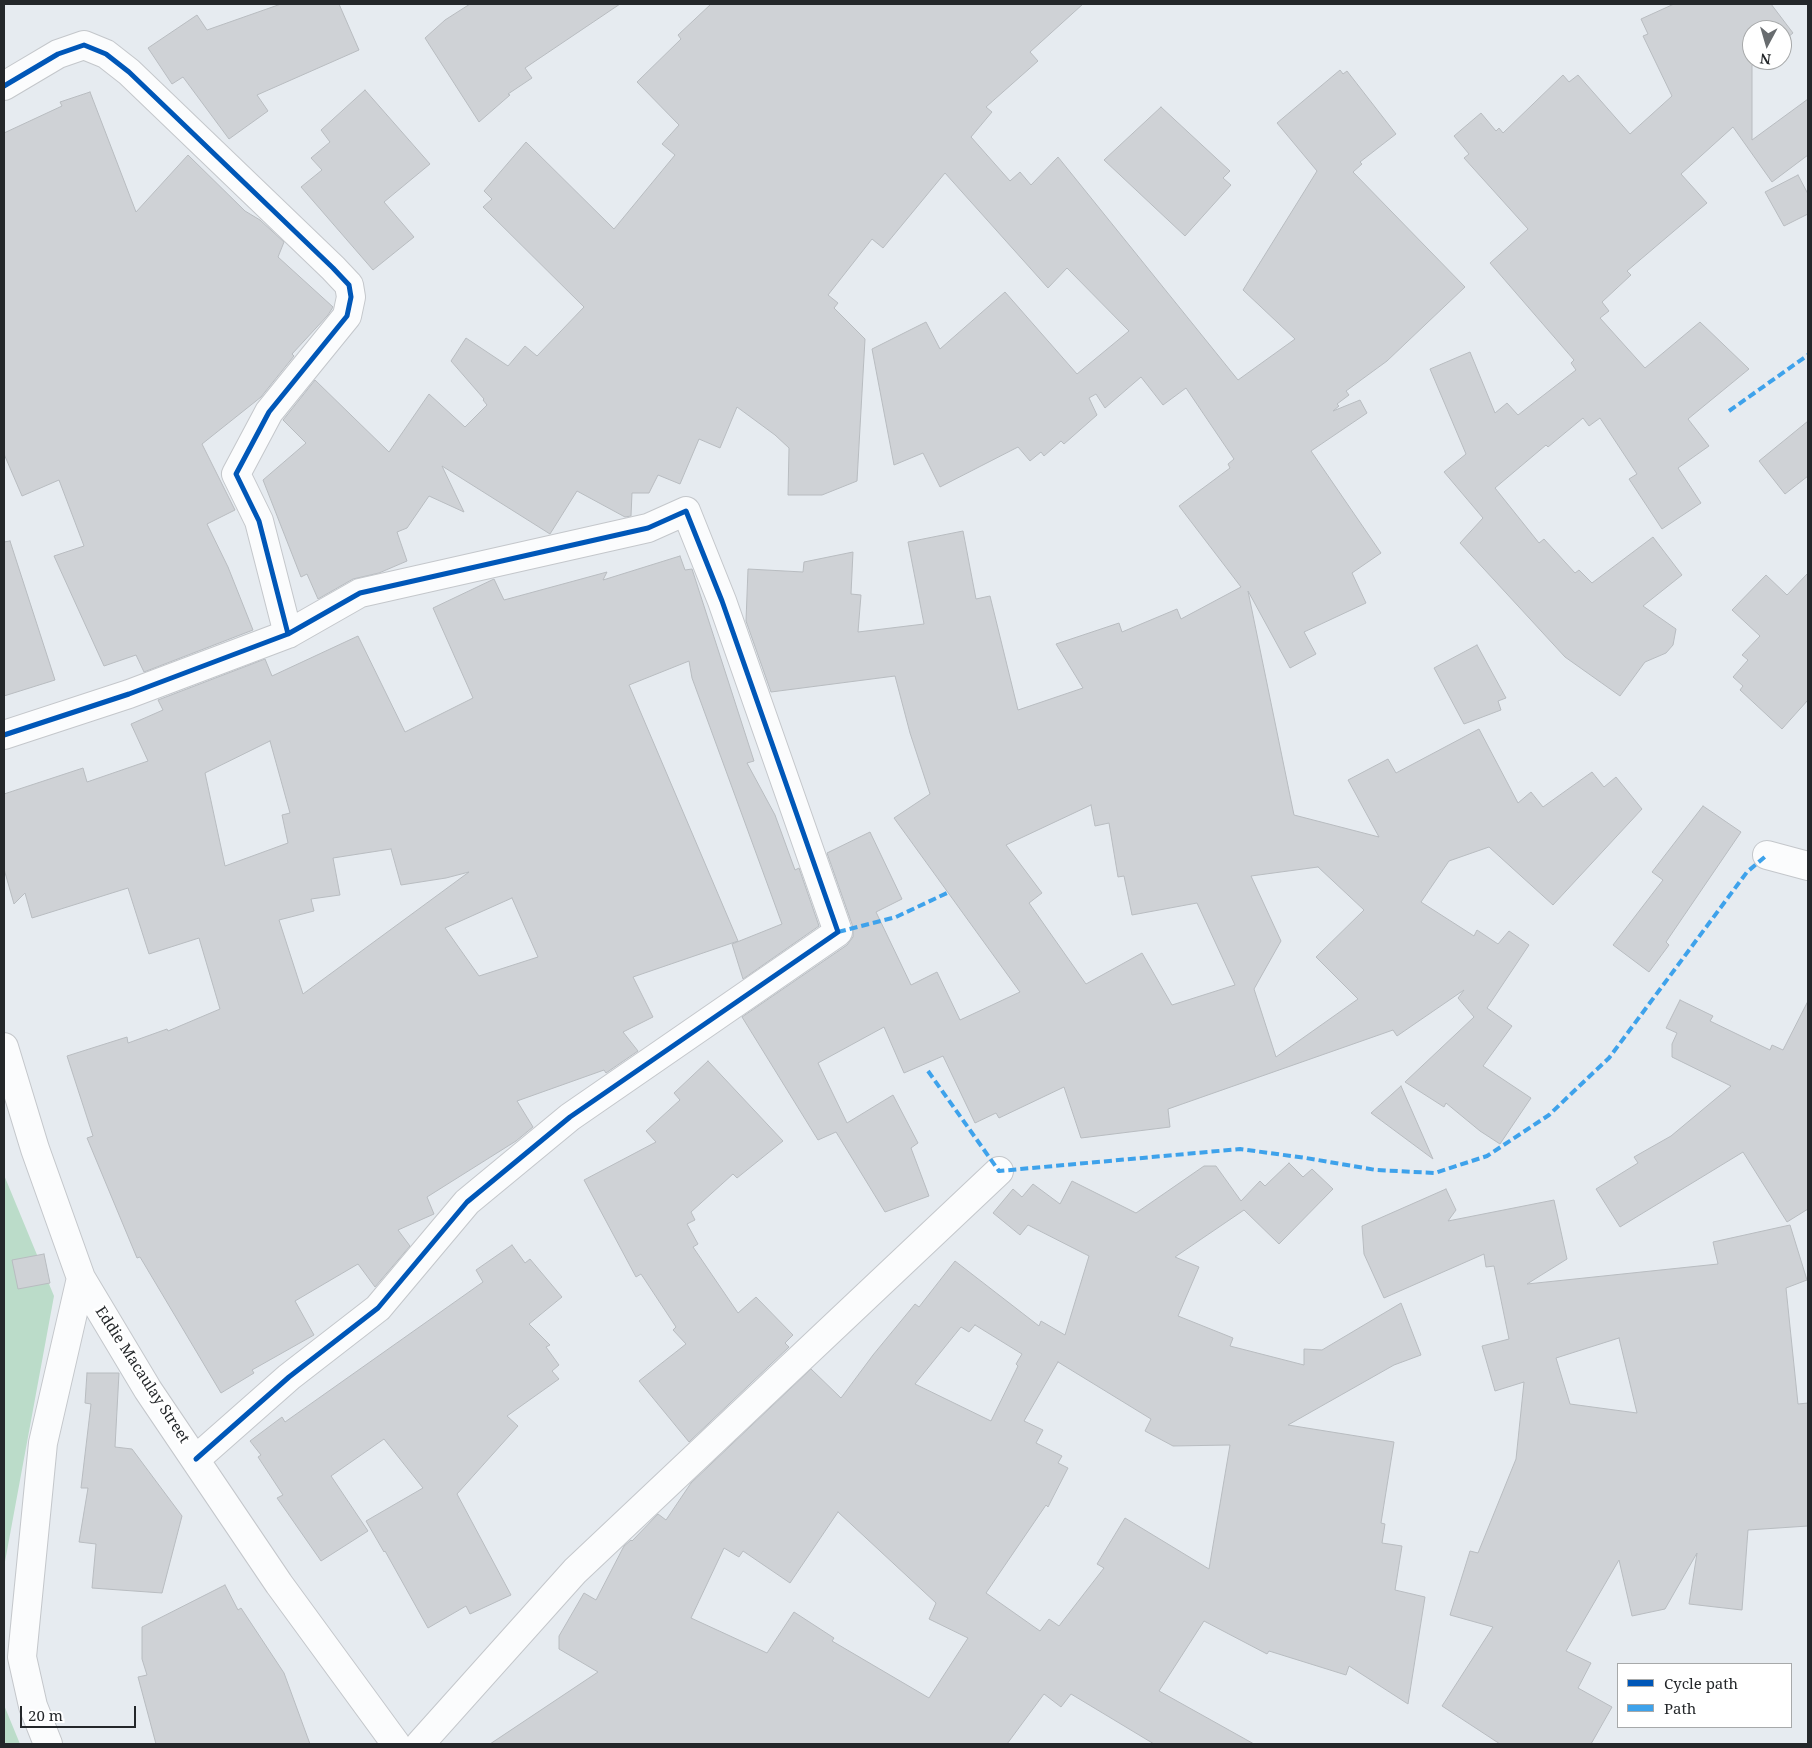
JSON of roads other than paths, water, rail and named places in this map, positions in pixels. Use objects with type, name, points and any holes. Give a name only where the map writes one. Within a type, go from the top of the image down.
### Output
[{"type":"street","points":[[4,86],[58,54],[84,46],[106,54],[136,79],[333,268],[349,286],[351,297],[347,316],[269,412],[236,474],[259,520],[288,634]]},
{"type":"street","points":[[4,735],[128,694],[288,634],[360,593],[648,528],[686,511],[722,602],[838,932],[562,1123],[467,1202],[378,1308],[289,1376],[196,1459]]},
{"type":"street","points":[[1767,854],[1808,866]]},
{"type":"street","name":"Eddie Macaulay Street","points":[[4,1047],[35,1149],[81,1278],[148,1390],[279,1584],[396,1744]]},
{"type":"street","points":[[420,1744],[575,1571],[999,1171]]},
{"type":"street","points":[[48,1744],[33,1706],[22,1657],[43,1443],[81,1278]]}]
